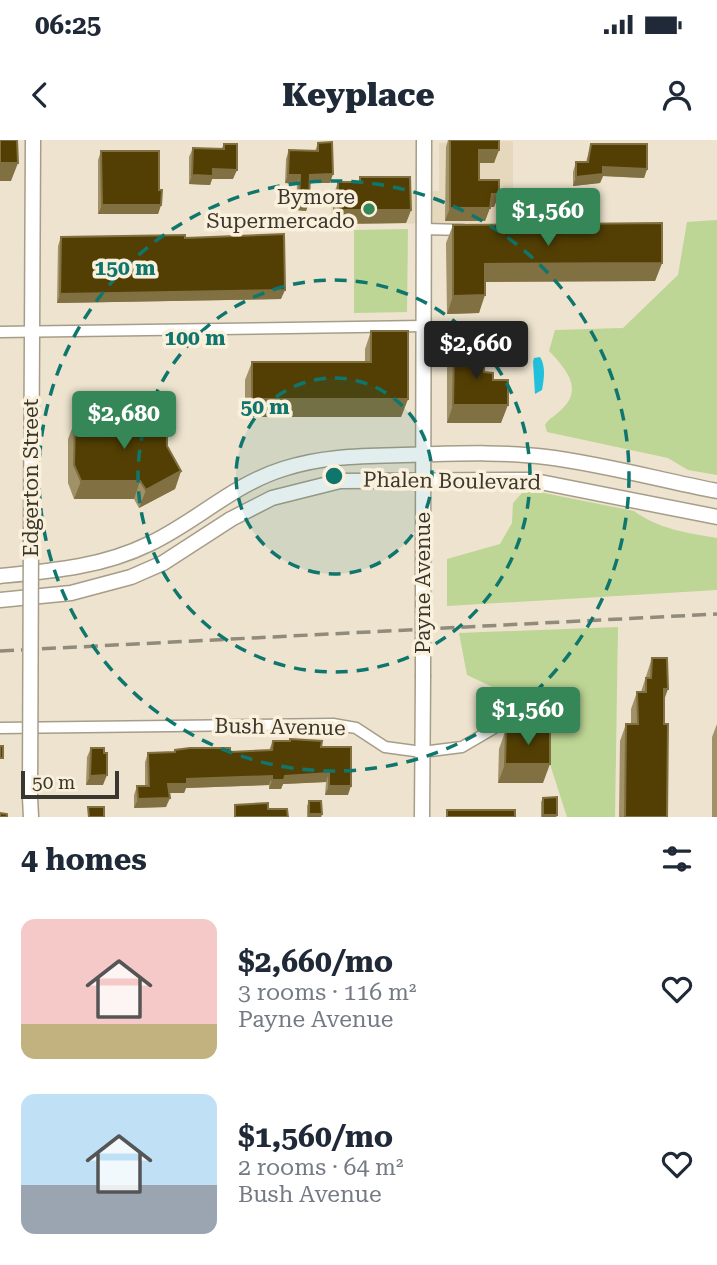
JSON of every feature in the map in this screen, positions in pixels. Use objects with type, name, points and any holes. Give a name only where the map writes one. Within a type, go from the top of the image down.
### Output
[{"type":"main road","name":"Edgerton Street","points":[[31,817],[30,332],[33,140]]},
{"type":"main road","name":"Payne Avenue","points":[[422,817],[424,140]]},
{"type":"main road","name":"Phalen Boulevard","points":[[0,576],[67,569],[124,555],[151,543],[240,487],[304,463],[337,457],[423,454],[535,456],[717,491]]},
{"type":"main road","name":"Phalen Boulevard","points":[[0,600],[71,593],[131,577],[184,551],[252,507],[288,492],[354,479],[530,480],[717,517]]},
{"type":"street","points":[[424,229],[471,229]]},
{"type":"street","points":[[0,332],[424,326]]},
{"type":"street","name":"Bush Avenue","points":[[0,728],[332,724],[356,729],[385,747],[422,752],[462,747],[503,723],[546,720]]},
{"type":"shaded area","points":[[513,141],[513,223],[331,224],[331,191],[439,191],[439,143]]},
{"type":"green space","points":[[717,220],[717,475],[688,470],[668,458],[547,432],[545,425],[562,409],[572,393],[566,371],[549,351],[555,330],[623,328],[678,275],[687,222]]},
{"type":"green space","points":[[408,229],[407,312],[354,313],[354,230]]},
{"type":"green space","points":[[534,491],[634,511],[663,526],[717,538],[717,590],[447,606],[447,559],[500,544],[512,523],[513,503],[522,493]]},
{"type":"green space","points":[[618,627],[615,817],[567,817],[531,705],[467,675],[459,633]]},
{"type":"water","points":[[540,357],[544,368],[542,390],[535,394],[533,362],[534,358]]},
{"type":"building","points":[[0,140],[17,140],[18,163],[0,163]]},
{"type":"building","points":[[450,140],[499,140],[499,150],[479,150],[479,180],[499,180],[499,194],[492,194],[490,208],[450,208]]},
{"type":"building","points":[[332,142],[333,174],[310,175],[309,202],[299,202],[300,175],[288,175],[289,150],[318,151],[318,143]]},
{"type":"building","points":[[224,144],[237,144],[237,170],[213,169],[213,176],[192,175],[193,148],[224,149]]},
{"type":"building","points":[[591,144],[647,144],[647,169],[603,167],[603,174],[576,177],[576,162],[588,162]]},
{"type":"building","points":[[101,151],[159,151],[161,205],[102,205]]},
{"type":"building","points":[[360,177],[410,177],[411,210],[338,210],[338,182],[360,182]]},
{"type":"building","points":[[662,223],[662,263],[485,264],[485,295],[453,296],[453,225]]},
{"type":"building","points":[[284,234],[285,290],[60,294],[61,237],[185,235],[185,238]]},
{"type":"building","points":[[371,331],[408,331],[408,399],[252,399],[252,362],[371,362]]},
{"type":"building","points":[[454,350],[484,350],[484,372],[493,373],[493,380],[508,380],[508,405],[453,405]]},
{"type":"building","points":[[152,415],[156,420],[167,420],[167,446],[181,471],[146,490],[140,481],[81,481],[74,465],[75,421],[143,420]]},
{"type":"building","points":[[652,658],[667,658],[668,689],[664,689],[664,724],[668,724],[667,817],[625,817],[626,724],[638,724],[637,692],[646,692],[646,678],[651,678]]},
{"type":"building","points":[[506,729],[550,730],[550,764],[505,764]]},
{"type":"building","points":[[273,741],[322,741],[321,747],[351,747],[351,786],[329,786],[329,773],[285,776],[284,780],[272,780],[272,776],[187,779],[187,784],[168,784],[170,798],[138,799],[137,786],[149,786],[148,753],[175,752],[190,748],[230,748],[230,752],[272,750]]},
{"type":"building","points":[[0,746],[3,746],[3,758],[0,758]]},
{"type":"building","points":[[91,748],[104,748],[104,753],[107,753],[107,775],[90,776]]},
{"type":"building","points":[[557,797],[557,815],[543,815],[543,798]]},
{"type":"building","points":[[309,801],[321,801],[322,814],[309,814]]},
{"type":"building","points":[[268,803],[268,809],[287,809],[288,817],[235,817],[235,805]]},
{"type":"building","points":[[88,807],[104,807],[104,817],[89,817]]},
{"type":"building","points":[[447,810],[515,810],[515,817],[447,817]]},
{"type":"railway","points":[[0,651],[717,614]]},
{"type":"place","name":"Bymore Supermercado","points":[[369,209]]}]
